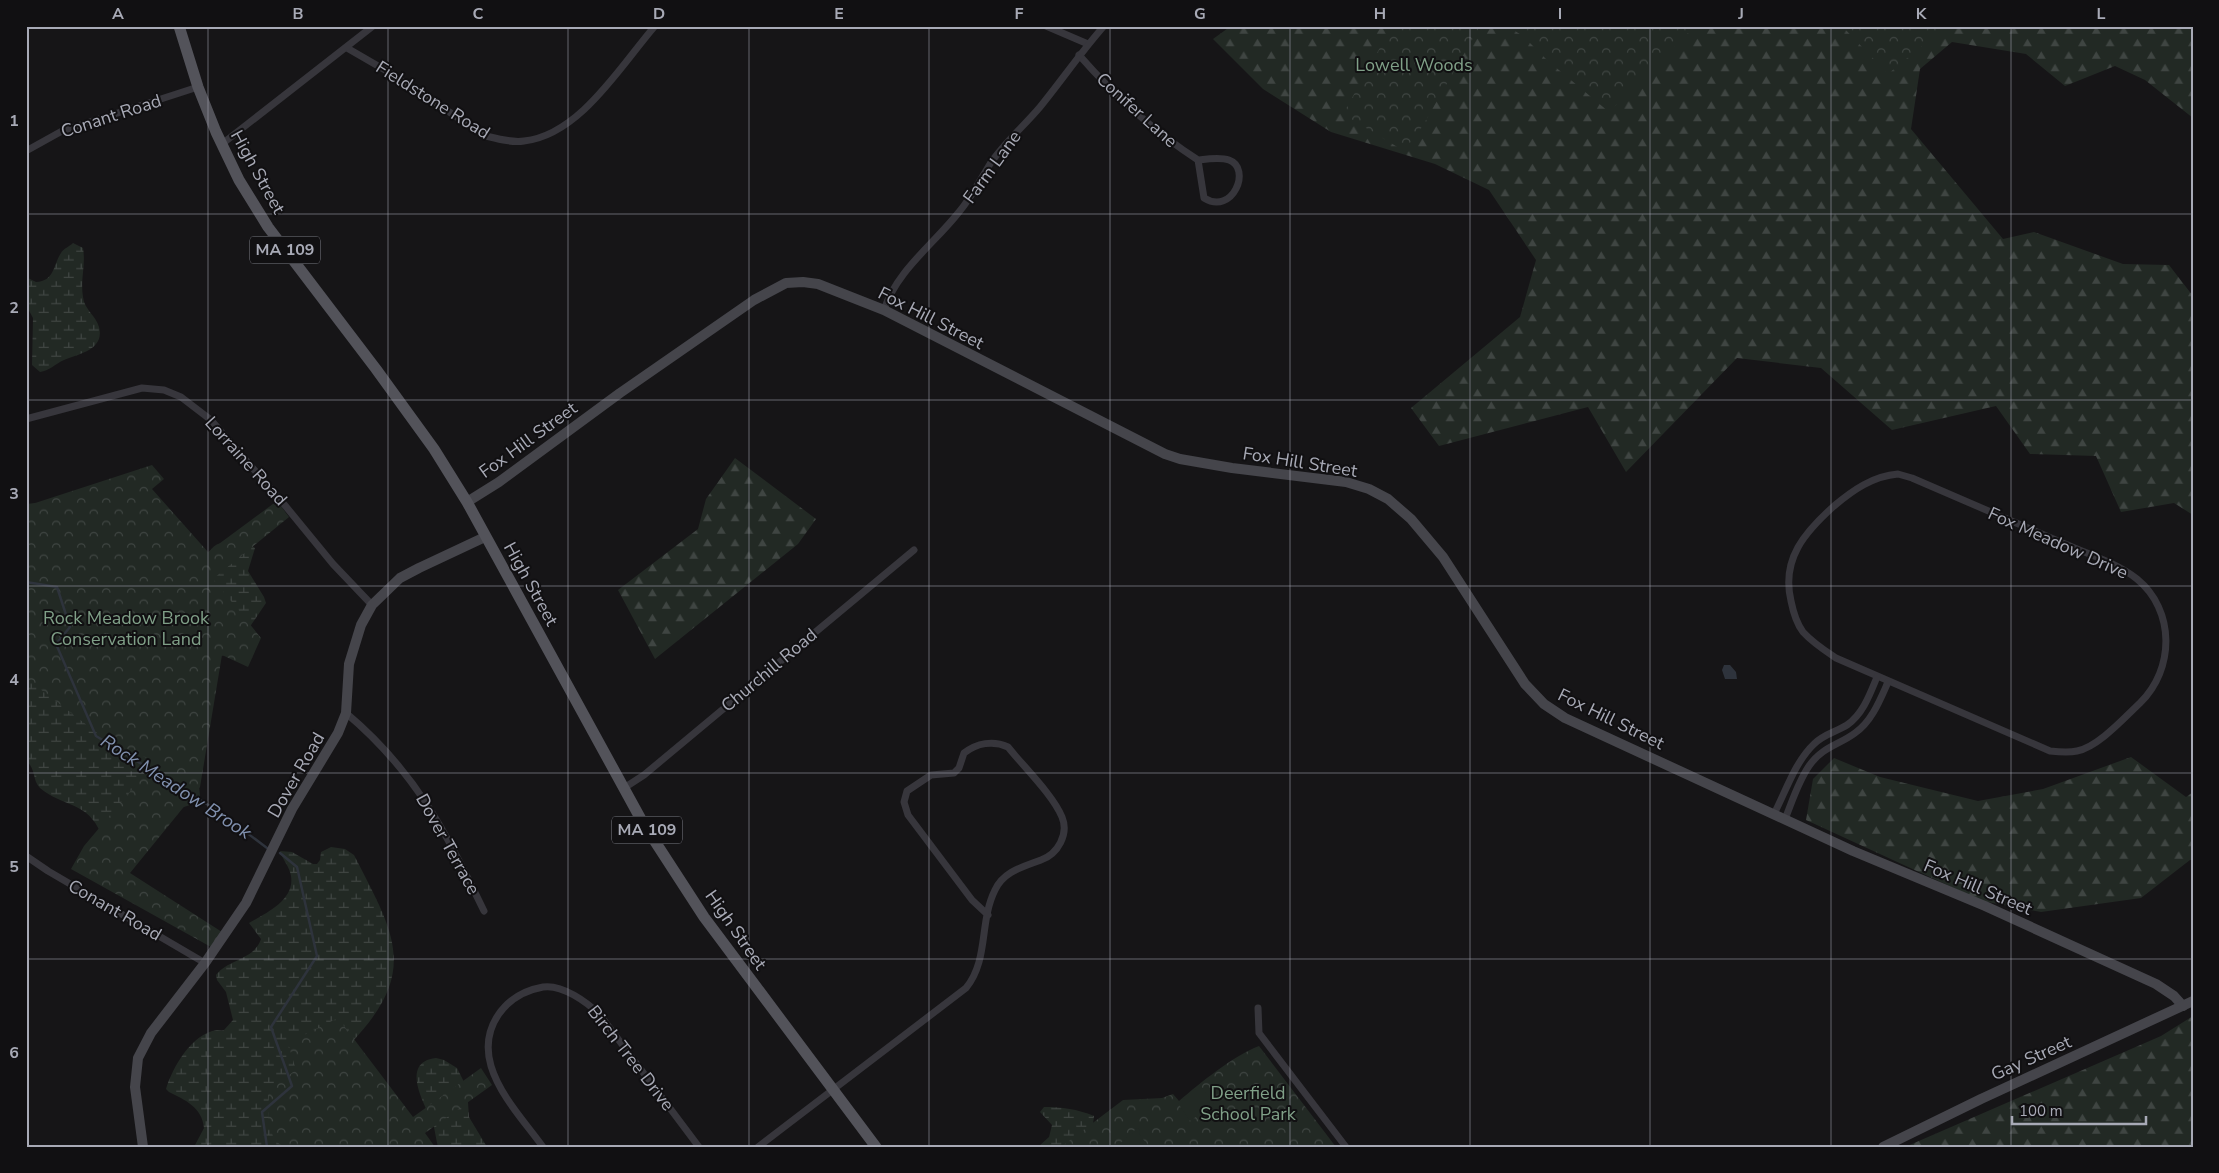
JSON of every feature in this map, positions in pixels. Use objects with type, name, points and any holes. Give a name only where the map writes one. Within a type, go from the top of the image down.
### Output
[{"type":"main road","name":"High Street","points":[[179,26],[198,87],[222,144],[239,180],[268,227],[391,389],[434,450],[467,502],[643,823],[707,922],[876,1147]]},
{"type":"street","points":[[222,144],[373,26]]},
{"type":"street","name":"Fieldstone Road","points":[[347,48],[385,70],[486,136],[506,141],[524,141],[549,133],[564,125],[595,99],[655,26]]},
{"type":"street","points":[[1046,26],[1088,44]]},
{"type":"street","name":"Farm Lane","points":[[884,310],[889,294],[899,279],[959,212],[975,190],[990,164],[1040,108],[1079,55],[1104,26]]},
{"type":"street","name":"Conifer Lane","points":[[1079,55],[1105,85],[1171,143],[1198,160]]},
{"type":"street","name":"Conant Road","points":[[26,151],[62,131],[198,87]]},
{"type":"street","points":[[1227,159],[1234,162],[1239,171],[1240,180],[1226,201],[1219,204],[1204,198],[1198,160],[1227,159]]},
{"type":"street","name":"Fox Hill Street","points":[[467,502],[499,482],[620,393],[754,300],[786,283],[803,282],[818,284],[884,310],[1165,454],[1180,459],[1232,468],[1346,482],[1369,489],[1388,499],[1411,519],[1443,557],[1525,684],[1544,704],[1579,725],[1785,819],[2148,980],[2188,1004]]},
{"type":"street","name":"Lorraine Road","points":[[26,419],[142,388],[164,390],[181,397],[211,420],[283,502],[333,564],[372,605]]},
{"type":"street","name":"Fox Meadow Drive","points":[[1898,474],[1912,478],[2118,568],[2137,579],[2154,598],[2164,623],[2167,647],[2160,674],[2152,688],[2142,702],[2105,735],[2079,751],[2050,752],[1888,682],[1836,658],[1815,644],[1802,630],[1793,610],[1788,588],[1789,571],[1796,550],[1804,535],[1838,503],[1868,482],[1883,475],[1898,474]]},
{"type":"street","name":"Dover Road","points":[[143,1147],[136,1087],[138,1058],[151,1033],[205,963],[246,903],[292,809],[338,733],[346,713],[349,664],[361,625],[372,605],[400,578],[485,537]]},
{"type":"street","name":"Churchill Road","points":[[624,788],[644,775],[914,550]]},
{"type":"street","points":[[1774,814],[1804,756],[1824,736],[1846,726],[1854,719],[1862,709],[1877,676]]},
{"type":"street","points":[[1785,819],[1808,766],[1825,749],[1855,734],[1864,726],[1873,713],[1888,682]]},
{"type":"street","name":"Dover Terrace","points":[[346,713],[372,735],[408,776],[430,807],[448,837],[484,911]]},
{"type":"street","points":[[758,1147],[966,988],[974,978],[980,964],[994,891],[1000,882],[1018,868],[1043,860],[1054,853],[1060,844],[1064,828],[1062,818],[1054,805],[1008,747],[998,743],[972,747],[964,753],[959,768],[954,773],[931,775],[920,781],[907,791],[904,802],[908,815],[972,900],[988,915]]},
{"type":"street","name":"Conant Road","points":[[26,856],[48,871],[205,963]]},
{"type":"street","name":"Birch Tree Drive","points":[[543,1147],[501,1090],[491,1066],[488,1048],[490,1030],[502,1008],[522,995],[544,987],[568,992],[594,1008],[699,1147]]},
{"type":"street","name":"Gay Street","points":[[1883,1147],[1981,1099],[2188,1004]]},
{"type":"street","points":[[1258,1008],[1259,1032],[1346,1147]]},
{"type":"green space","points":[[1231,26],[2193,26],[2193,118],[2145,80],[2115,66],[2065,86],[2026,54],[1952,42],[1920,69],[1911,129],[2003,239],[2034,232],[2123,264],[2169,265],[2193,296],[2193,515],[2174,503],[2121,512],[2096,456],[2030,454],[1996,406],[1892,430],[1821,368],[1737,358],[1626,472],[1588,407],[1439,446],[1411,408],[1520,317],[1536,260],[1489,190],[1435,164],[1331,132],[1263,89],[1213,39]]},
{"type":"green space","name":"Lowell Woods","points":[[1392,26],[1480,26],[1422,127],[1404,151],[1343,114]]},
{"type":"green space","name":"Lowell Woods","points":[[1507,26],[1695,26],[1609,112],[1547,60],[1523,36]]},
{"type":"green space","points":[[1842,26],[1946,26],[1888,74]]},
{"type":"green space","points":[[73,243],[83,248],[83,297],[99,327],[100,335],[98,341],[89,350],[40,372],[32,365],[33,318],[26,305],[26,277],[36,282],[47,279],[53,272],[62,252]]},
{"type":"green space","points":[[735,458],[816,519],[798,544],[655,659],[618,590],[698,529],[706,499]]},
{"type":"green space","name":"Rock Meadow Brook Conservation Land","points":[[152,465],[164,479],[152,489],[208,552],[277,501],[289,517],[213,579],[261,638],[248,667],[222,655],[200,787],[130,873],[222,932],[211,947],[71,869],[84,846],[155,762],[101,736],[26,678],[26,506]]},
{"type":"green space","name":"Rock Meadow Brook Conservation Land","points":[[36,503],[202,565],[216,545],[242,543],[255,548],[248,571],[266,603],[232,653],[218,657],[197,763],[200,796],[190,805],[101,834],[96,823],[82,810],[48,794],[38,785],[31,767],[26,761],[26,504]]},
{"type":"green space","points":[[2131,757],[2186,797],[2193,792],[2193,860],[2190,860],[2141,898],[2041,912],[1982,901],[1806,820],[1813,779],[1834,758],[1880,777],[1978,801],[2043,789]]},
{"type":"green space","points":[[331,847],[345,849],[354,855],[381,908],[389,931],[393,953],[393,974],[386,996],[371,1019],[349,1045],[387,1147],[194,1147],[204,1128],[203,1121],[192,1105],[166,1089],[178,1062],[191,1045],[208,1033],[224,1030],[233,1020],[226,992],[217,980],[216,975],[258,946],[261,939],[249,923],[278,905],[289,892],[291,876],[280,851],[292,852],[313,864],[317,864],[320,860],[321,852]]},
{"type":"green space","points":[[2193,1016],[2193,1147],[1905,1147],[2161,1036]]},
{"type":"green space","points":[[338,1018],[413,1117],[481,1068],[492,1085],[425,1133],[435,1147],[284,1147],[274,1140],[268,1119],[269,1089],[296,1070],[288,1043]]},
{"type":"green space","name":"Deerfield School Park","points":[[1259,1046],[1336,1147],[1061,1147],[1123,1100],[1162,1098],[1173,1094],[1179,1101],[1228,1063]]},
{"type":"green space","points":[[436,1058],[444,1060],[457,1068],[467,1088],[469,1117],[487,1147],[438,1147],[433,1123],[421,1096],[417,1076],[419,1067],[425,1061]]},
{"type":"green space","points":[[1200,1085],[1214,1104],[1190,1121],[1178,1103]]},
{"type":"green space","points":[[1044,1107],[1069,1109],[1094,1116],[1093,1124],[1066,1147],[1038,1147],[1049,1137],[1052,1125],[1040,1112]]},
{"type":"green space","points":[[1136,1128],[1139,1129],[1140,1135],[1149,1147],[1115,1147],[1132,1134]]},
{"type":"shaded area","points":[[1724,665],[1730,665],[1736,672],[1737,679],[1725,679],[1722,670]]},
{"type":"waterway","name":"Rock Meadow Brook","points":[[26,582],[57,587],[70,627],[56,644],[96,736],[218,811],[267,848]]},
{"type":"waterway","name":"Rock Meadow Brook","points":[[267,1147],[262,1112],[292,1086],[271,1027],[317,956],[297,867],[280,853]]}]
